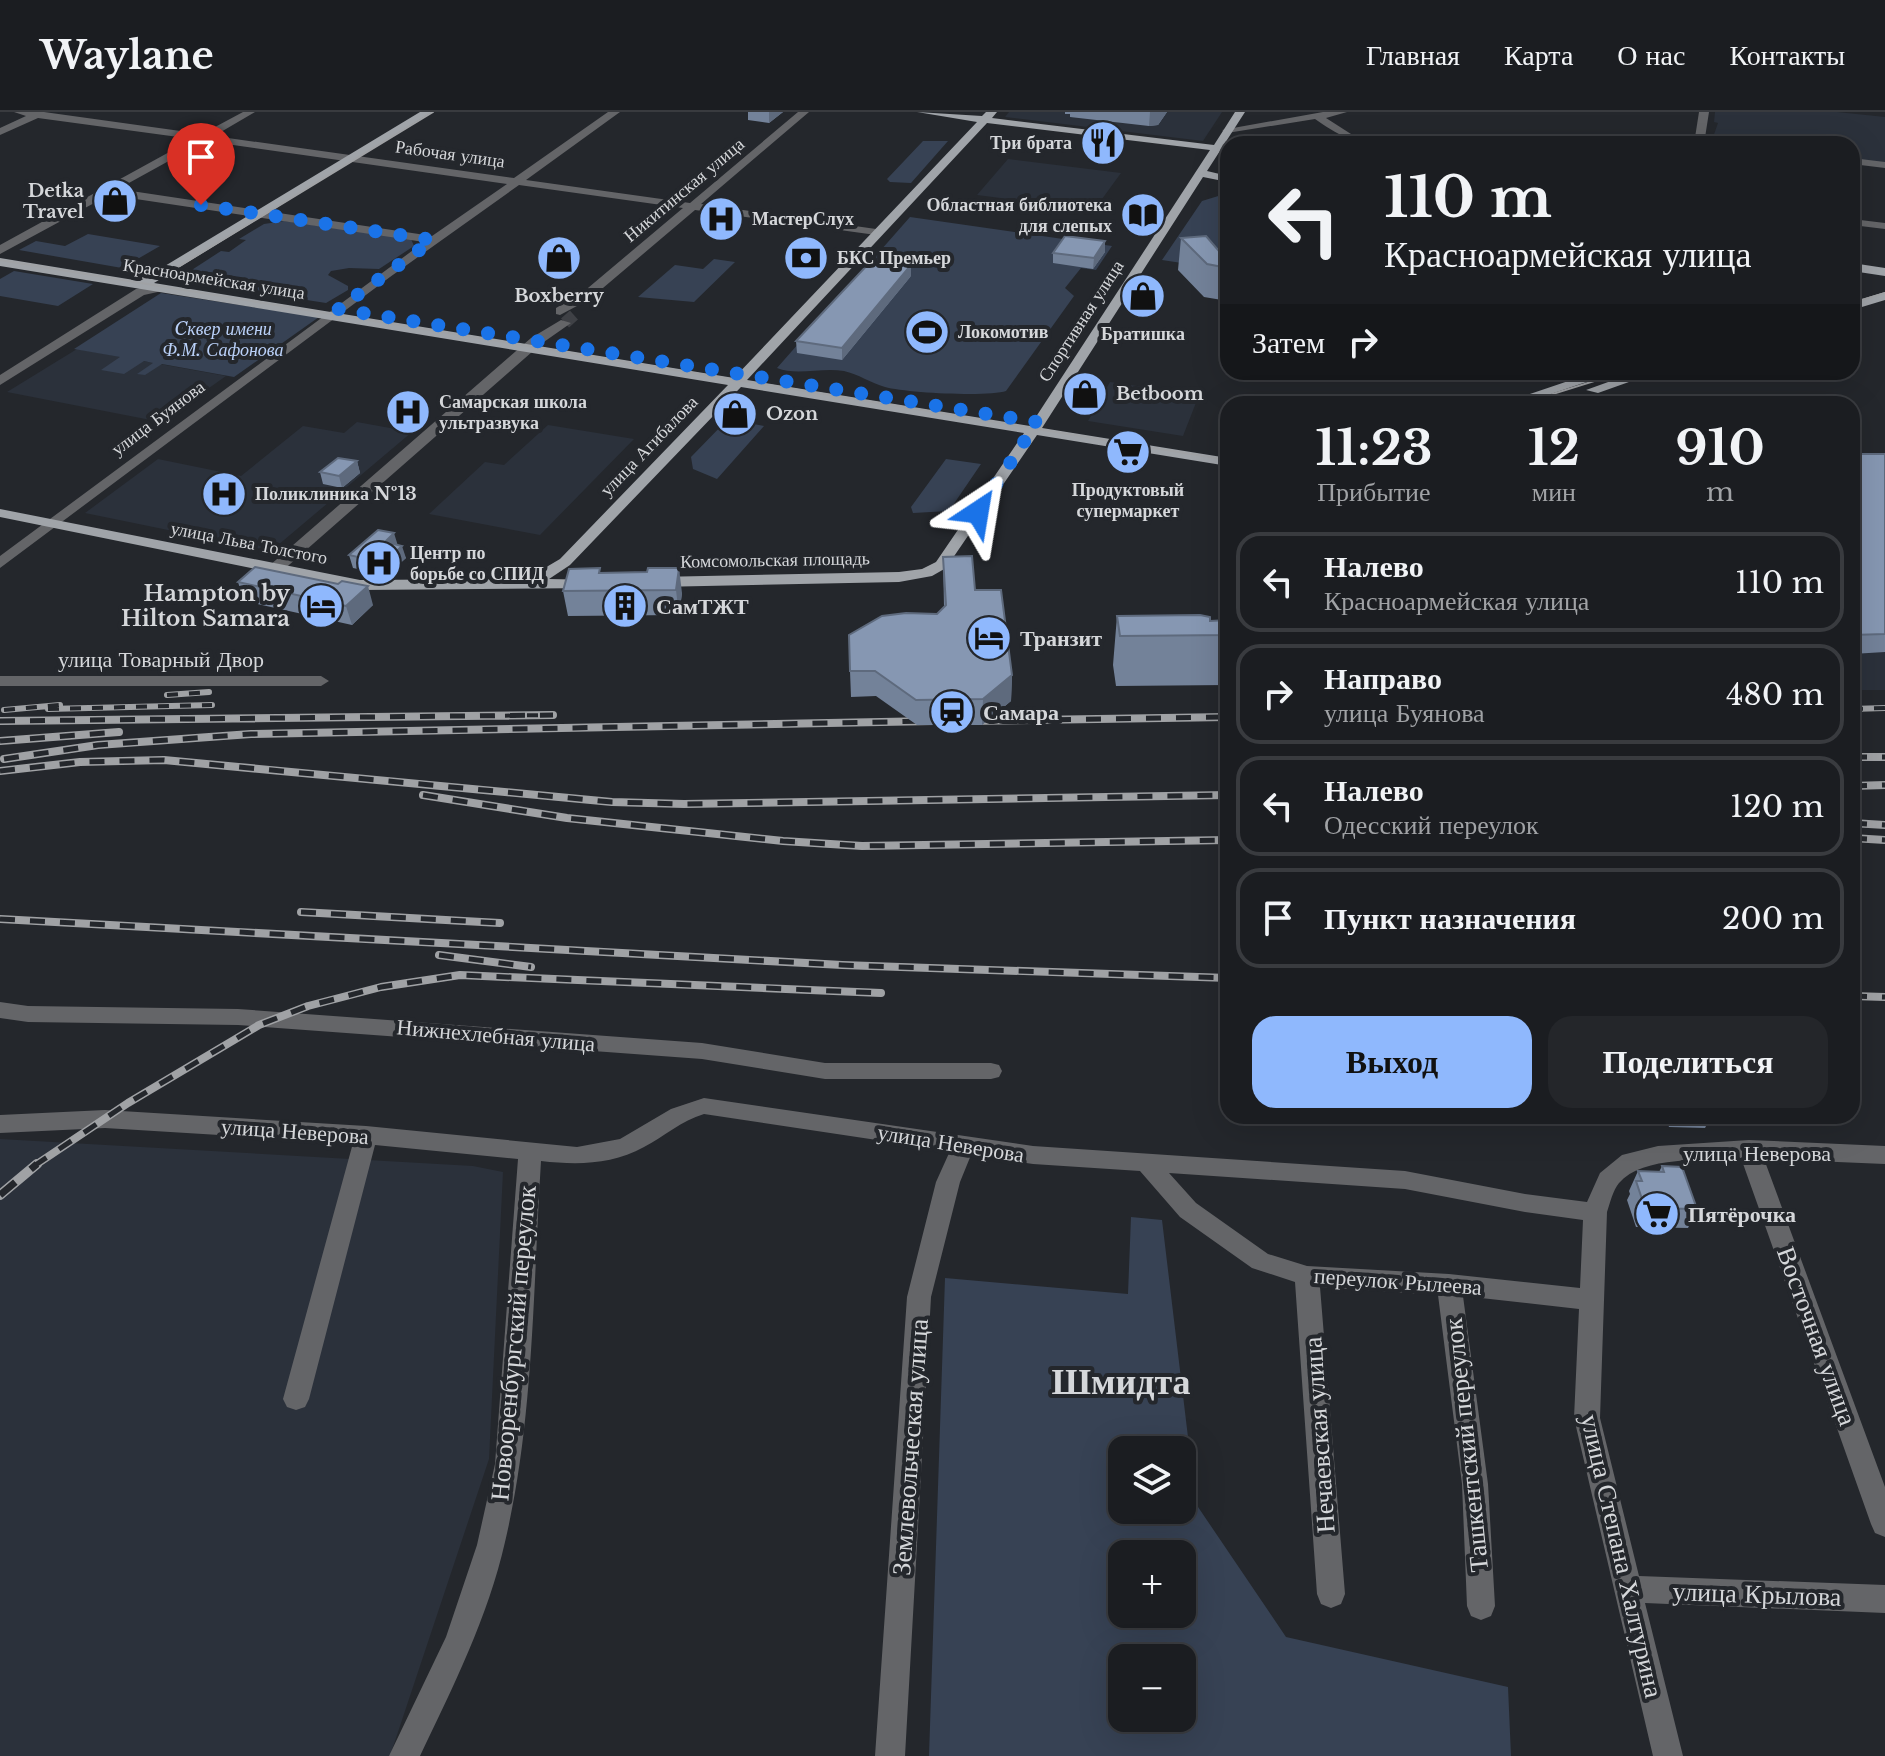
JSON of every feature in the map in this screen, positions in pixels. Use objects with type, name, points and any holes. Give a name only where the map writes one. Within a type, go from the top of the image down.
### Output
[{"type":"main road","points":[[357,159],[427,112]]},
{"type":"main road","points":[[152,285],[357,159],[441,112]]},
{"type":"main road","points":[[922,112],[988,116],[1216,148]]},
{"type":"main road","name":"Спортивная улица","points":[[1223,136],[1238,114]]},
{"type":"main road","name":"улица Агибалова","points":[[525,584],[543,577],[565,562],[988,116]]},
{"type":"main road","name":"Спортивная улица","points":[[952,550],[1220,141]]},
{"type":"main road","points":[[1199,173],[1220,177]]},
{"type":"main road","points":[[152,285],[265,215]]},
{"type":"main road","name":"Красноармейская улица","points":[[0,252],[152,285]]},
{"type":"main road","name":"Красноармейская улица","points":[[0,262],[535,342],[740,379],[1220,452]]},
{"type":"main road","points":[[1860,268],[1885,271]]},
{"type":"main road","points":[[1860,294],[1885,286]]},
{"type":"main road","points":[[1860,304],[1883,298]]},
{"type":"main road","points":[[1532,396],[1584,380]]},
{"type":"main road","points":[[1573,396],[1624,380]]},
{"type":"main road","name":"Красноармейская улица","points":[[1035,426],[1220,461]]},
{"type":"main road","name":"улица Льва Толстого","points":[[0,513],[374,586],[589,583]]},
{"type":"main road","name":"Комсомольская площадь","points":[[639,582],[906,577],[935,570],[952,550]]},
{"type":"main road","points":[[565,562],[564,574],[577,582],[607,583]]},
{"type":"street","points":[[0,252],[250,112]]},
{"type":"street","name":"улица Буянова","points":[[0,563],[333,313],[615,112]]},
{"type":"street","name":"Никитинская улица","points":[[275,569],[563,317],[583,307],[586,296],[804,112]]},
{"type":"street","points":[[1238,114],[1271,112]]},
{"type":"street","points":[[1227,130],[1342,112]]},
{"type":"street","points":[[1700,136],[1704,112]]},
{"type":"street","points":[[0,130],[32,113]]},
{"type":"street","name":"Рабочая улица","points":[[32,113],[876,232]]},
{"type":"street","points":[[1317,116],[1347,136]]},
{"type":"street","points":[[1860,162],[1885,165]]},
{"type":"street","points":[[107,191],[433,240]]},
{"type":"street","points":[[1860,223],[1885,226]]},
{"type":"street","points":[[0,381],[152,285]]},
{"type":"street","name":"улица Товарный Двор","points":[[0,681],[321,681]]},
{"type":"street","name":"Нижнехлебная улица","points":[[0,1010],[28,1014],[238,1017],[393,1027],[702,1051],[825,1071],[991,1071]]},
{"type":"street","name":"улица Неверова","points":[[0,1124],[105,1119],[366,1135],[577,1156],[611,1151],[642,1138],[661,1122],[704,1106],[1033,1155],[1405,1180],[1525,1203],[1595,1212],[1608,1179],[1630,1161],[1685,1152],[1749,1149],[1885,1155]]},
{"type":"street","points":[[296,1399],[366,1135]]},
{"type":"street","name":"Землевольческая улица","points":[[890,1756],[919,1297],[948,1182],[964,1145]]},
{"type":"street","name":"Восточная улица","points":[[1749,1149],[1885,1524]]},
{"type":"street","name":"Новооренбургский переулок","points":[[404,1756],[459,1642],[494,1532],[508,1464],[530,1152]]},
{"type":"street","name":"переулок Рылеева","points":[[1148,1165],[1188,1210],[1260,1261],[1307,1276],[1449,1284],[1591,1300]]},
{"type":"street","name":"улица Степана Халтурина","points":[[1595,1212],[1587,1418],[1668,1756]]},
{"type":"street","name":"Нечаевская улица","points":[[1307,1276],[1331,1594]]},
{"type":"street","name":"Ташкентский переулок","points":[[1449,1284],[1475,1484],[1481,1606]]},
{"type":"street","name":"улица Крылова","points":[[1629,1589],[1885,1599]]},
{"type":"shaded area","points":[[1009,112],[1222,112],[1203,141],[1005,117]]},
{"type":"shaded area","points":[[1715,112],[1837,112],[1885,117],[1885,163],[1860,160],[1860,136],[1713,136],[1718,123],[1714,122]]},
{"type":"shaded area","points":[[1008,159],[1121,173],[1094,210],[977,195]]},
{"type":"shaded area","points":[[77,349],[226,376],[161,422],[7,392]]},
{"type":"shaded area","points":[[1110,382],[1199,395],[1183,436],[1088,421]]},
{"type":"shaded area","name":"Поликлиника №13","points":[[357,422],[412,432],[271,551],[85,513],[158,459],[241,476],[303,426],[344,433]]},
{"type":"shaded area","points":[[548,425],[634,439],[540,535],[429,514],[485,462],[504,465]]},
{"type":"shaded area","points":[[1885,463],[1885,690],[1860,690],[1860,464]]},
{"type":"shaded area","points":[[0,1139],[473,1166],[503,1172],[489,1459],[390,1756],[0,1756]]},
{"type":"green space","points":[[923,141],[948,141],[911,183],[890,182],[887,179]]},
{"type":"green space","points":[[1220,195],[1220,269],[1162,260],[1202,201]]},
{"type":"green space","name":"Локомотив","points":[[910,217],[1112,246],[1096,270],[1081,268],[1065,288],[1074,296],[1006,391],[966,394],[910,391],[885,387],[844,371],[777,368]]},
{"type":"green space","points":[[284,221],[411,239],[414,246],[379,269],[331,271],[328,275],[348,286],[348,290],[326,303],[184,281],[184,275],[221,251],[229,252],[246,240],[239,239],[264,224]]},
{"type":"green space","points":[[88,234],[160,246],[122,268],[19,250],[36,241],[65,246]]},
{"type":"green space","points":[[714,259],[735,262],[694,302],[638,297],[675,265],[703,269]]},
{"type":"green space","points":[[14,271],[93,284],[58,306],[0,296],[0,279]]},
{"type":"green space","name":"Cквер имени Ф.М. Сафонова","points":[[161,293],[319,317],[234,377],[162,364],[145,375],[137,374],[153,363],[144,361],[124,374],[101,370],[120,357],[74,349]]},
{"type":"green space","points":[[728,419],[764,426],[717,479],[693,469],[691,457]]},
{"type":"green space","points":[[946,459],[981,464],[949,511],[913,513],[911,507]]},
{"type":"green space","points":[[1131,1217],[1162,1220],[1188,1436],[1108,1436],[1108,1524],[1196,1524],[1196,1504],[1286,1637],[1508,1687],[1511,1756],[929,1756],[945,1278],[1128,1294]]},
{"type":"building","points":[[1065,236],[1105,241],[1094,258],[1053,253]]},
{"type":"building","points":[[1206,236],[1218,250],[1220,248],[1220,266],[1207,264],[1181,238]]},
{"type":"building","name":"Локомотив","points":[[872,260],[911,265],[842,348],[796,341]]},
{"type":"building","points":[[1860,454],[1885,454],[1885,634],[1860,635]]},
{"type":"building","points":[[338,458],[357,461],[339,476],[320,472]]},
{"type":"building","points":[[378,530],[394,533],[385,542],[402,546],[384,563],[349,555]]},
{"type":"building","name":"Самара","points":[[972,556],[975,590],[1001,590],[1012,675],[983,699],[916,700],[875,671],[850,671],[849,635],[882,616],[937,614],[946,605],[943,557]]},
{"type":"building","points":[[255,567],[338,584],[342,581],[368,586],[346,606],[238,582]]},
{"type":"building","points":[[600,568],[599,573],[679,568],[676,590],[563,591],[569,569]]},
{"type":"building","points":[[1200,615],[1210,617],[1210,621],[1220,620],[1220,635],[1120,636],[1117,616]]},
{"type":"building","points":[[1662,1166],[1682,1167],[1697,1209],[1645,1208],[1636,1181],[1642,1181],[1638,1171],[1664,1172]]},
{"type":"tunnel","points":[[565,323],[575,314]]},
{"type":"tram line","points":[[143,278],[173,270],[433,112]]},
{"type":"tram line","points":[[0,260],[1220,459]]},
{"type":"tram line","points":[[1860,301],[1885,293]]},
{"type":"tram line","points":[[1546,396],[1598,380]]},
{"type":"railway","points":[[167,695],[209,692]]},
{"type":"railway","points":[[4,710],[60,705]]},
{"type":"railway","points":[[48,709],[212,705]]},
{"type":"railway","points":[[1860,709],[1885,708]]},
{"type":"railway","points":[[0,721],[553,715],[483,716]]},
{"type":"railway","points":[[966,721],[1220,717]]},
{"type":"railway","points":[[4,759],[98,745],[251,734],[934,721]]},
{"type":"railway","points":[[0,741],[119,732]]},
{"type":"railway","points":[[1860,757],[1885,757]]},
{"type":"railway","points":[[0,771],[80,762],[164,760],[612,802],[684,804],[1220,795]]},
{"type":"railway","points":[[1860,786],[1885,785]]},
{"type":"railway","points":[[423,795],[567,818],[783,841],[862,846],[1220,840]]},
{"type":"railway","points":[[1860,823],[1885,825]]},
{"type":"railway","points":[[1860,838],[1885,840]]},
{"type":"railway","points":[[301,912],[500,923]]},
{"type":"railway","points":[[0,919],[842,965],[1220,978]]},
{"type":"railway","points":[[439,955],[531,967]]},
{"type":"railway","points":[[34,1166],[128,1103],[259,1025],[308,1006],[381,987],[460,975],[881,993]]},
{"type":"railway","points":[[1860,996],[1885,997]]},
{"type":"railway","points":[[0,1195],[37,1164]]},
{"type":"place","name":"Три брата","points":[[1103,143]]},
{"type":"place","name":"Detka Travel","points":[[115,201]]},
{"type":"place","name":"Областная библиотека для слепых","points":[[1143,215]]},
{"type":"place","name":"МастерСлух","points":[[721,219]]},
{"type":"place","name":"Boxberry","points":[[559,258]]},
{"type":"place","name":"БКС Премьер","points":[[806,258]]},
{"type":"place","name":"Братишка","points":[[1143,296]]},
{"type":"place","name":"Локомотив","points":[[927,332]]},
{"type":"place","name":"Betboom","points":[[1085,394]]},
{"type":"place","name":"Самарская школа ультразвука","points":[[408,412]]},
{"type":"place","name":"Ozon","points":[[735,414]]},
{"type":"place","name":"Продуктовый супермаркет","points":[[1128,452]]},
{"type":"place","name":"Поликлиника №13","points":[[224,494]]},
{"type":"place","name":"Центр по борьбе со СПИД","points":[[379,563]]},
{"type":"place","name":"Hampton by Hilton Samara","points":[[321,606]]},
{"type":"place","name":"СамТЖТ","points":[[625,606]]},
{"type":"place","name":"Транзит","points":[[989,638]]},
{"type":"place","name":"Самара","points":[[952,712]]},
{"type":"place","name":"Пятёрочка","points":[[1657,1214]]},
{"type":"district","name":"Шмидта","points":[[1121,1381]]},
{"type":"route","points":[[201,205],[433,240],[338,309],[1037,422],[978,512]]}]
